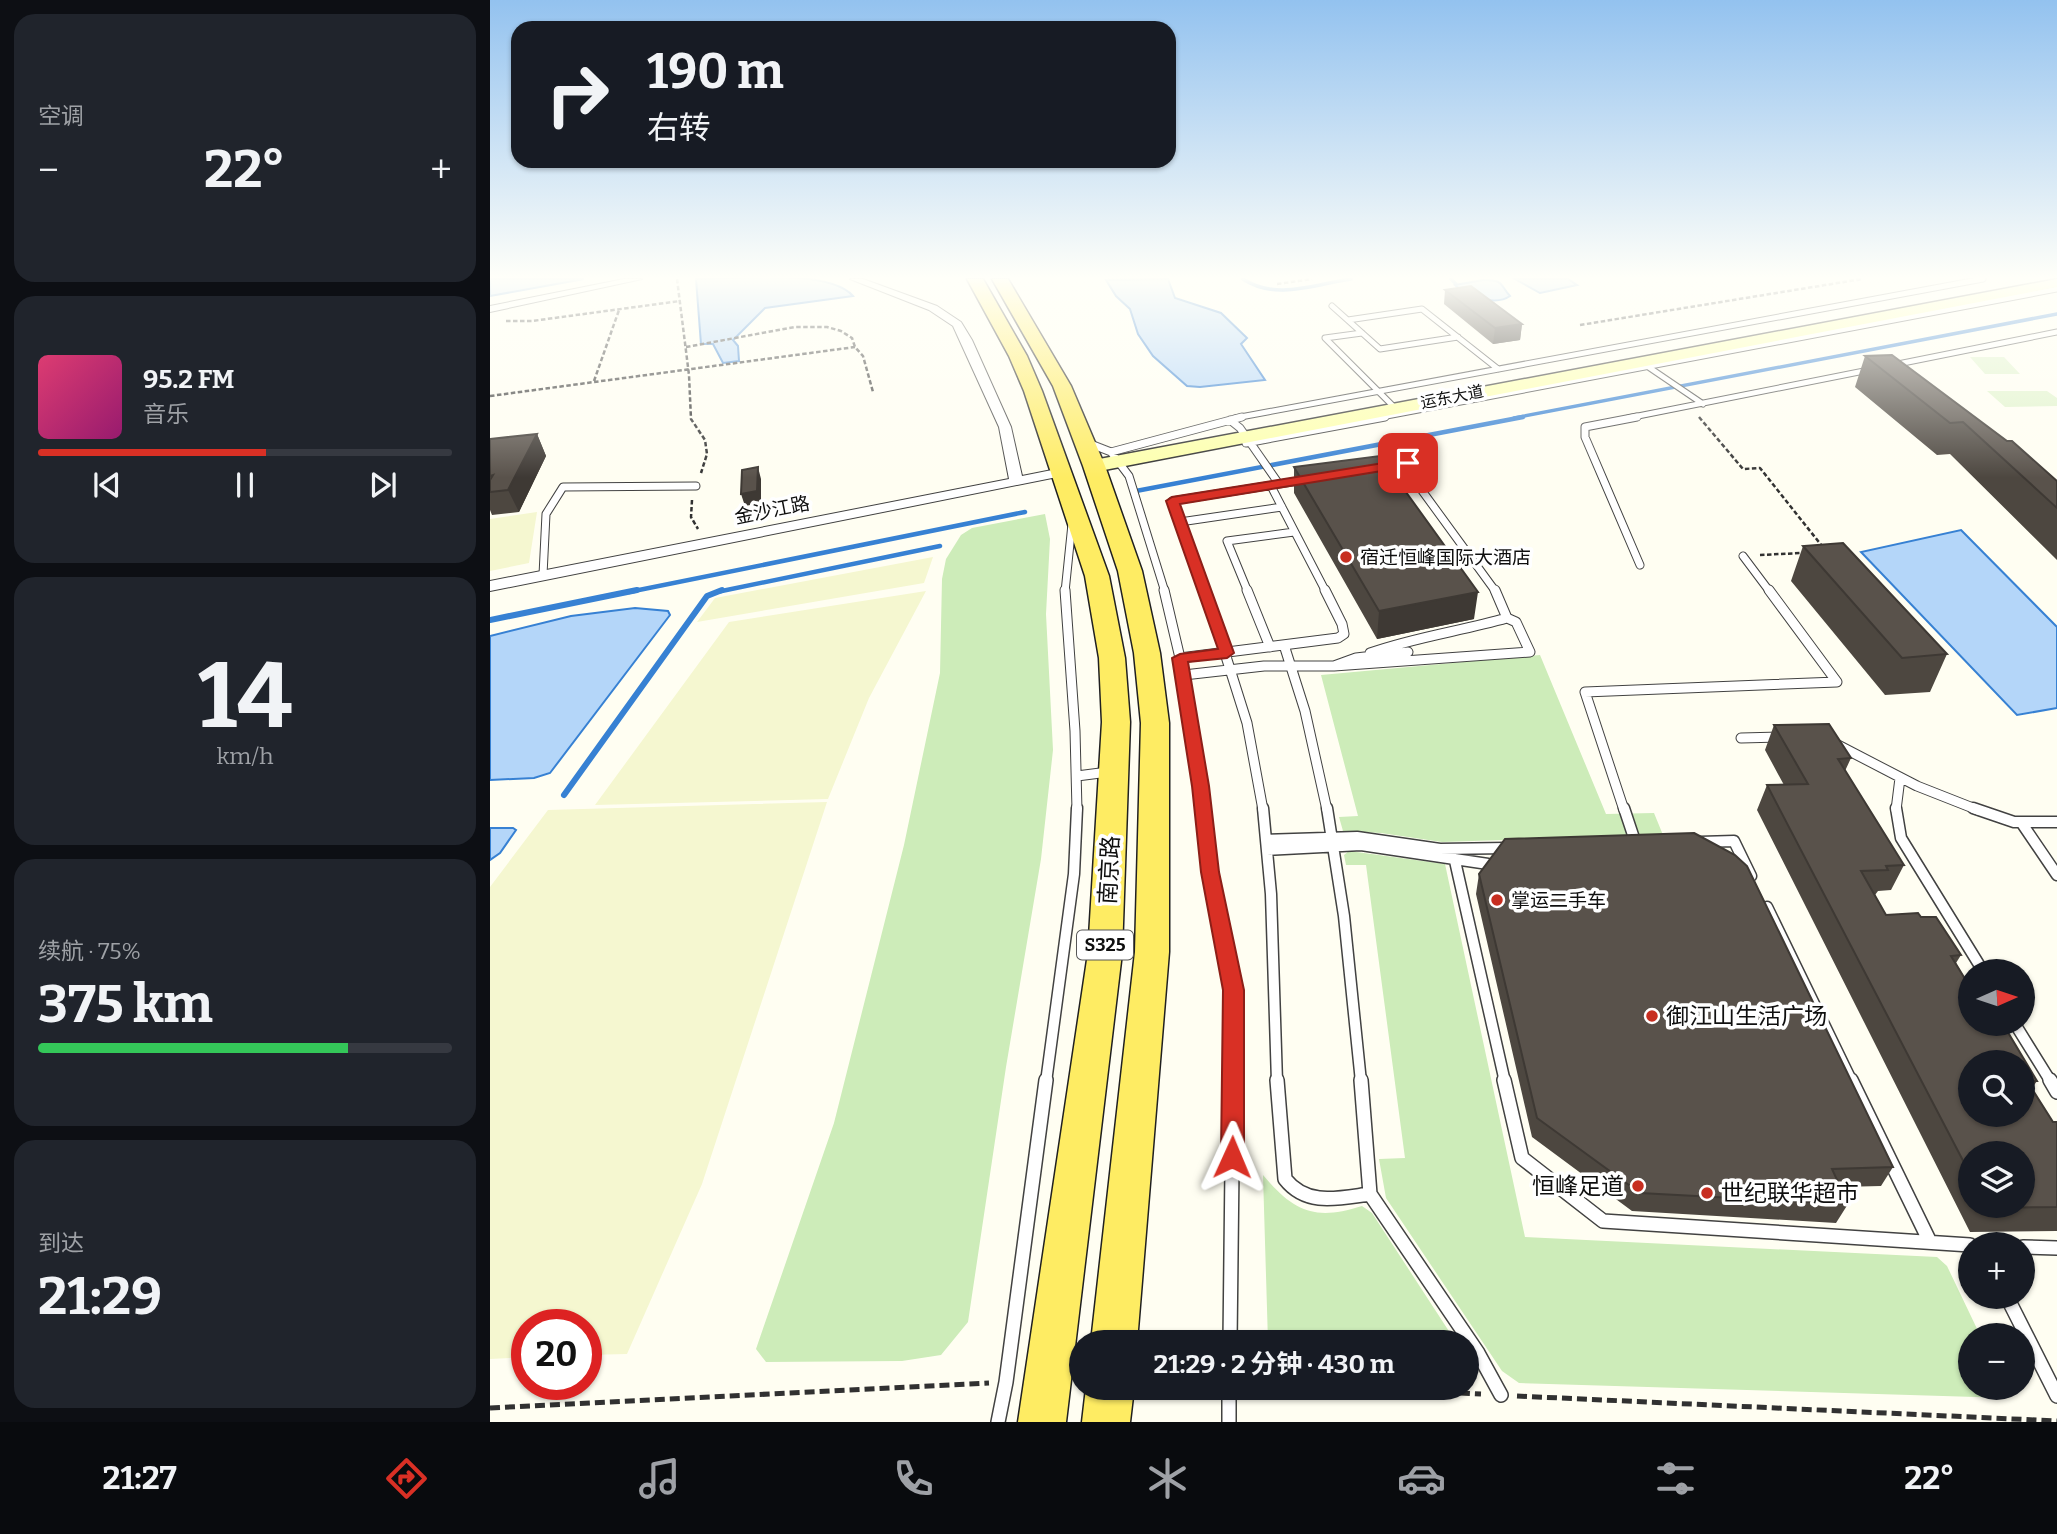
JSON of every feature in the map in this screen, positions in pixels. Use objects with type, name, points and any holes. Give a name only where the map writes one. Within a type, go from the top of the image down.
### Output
[{"type":"main road","name":"S325","points":[[1012,345],[1088,457]]},
{"type":"main road","name":"S325","points":[[1039,345],[1052,367],[1130,570],[1147,653],[1154,723],[1152,952],[1115,1330]]},
{"type":"main road","name":"运东大道","points":[[1088,457],[1241,432],[1386,400],[1698,345]]},
{"type":"main road","name":"运东大道","points":[[1386,400],[1644,364],[1737,345]]},
{"type":"main road","name":"南京路","points":[[1042,1422],[1105,953],[1116,722],[1112,658],[1097,576],[1074,509],[1088,457]]},
{"type":"main road","points":[[1106,1422],[1109,1400]]},
{"type":"street","points":[[969,345],[1005,427],[1016,480]]},
{"type":"street","name":"金沙江路","points":[[490,586],[1016,480],[1088,457]]},
{"type":"lane","points":[[1332,345],[1386,400]]},
{"type":"lane","points":[[1376,345],[1380,349],[1404,345]]},
{"type":"lane","points":[[1468,345],[1498,369]]},
{"type":"lane","points":[[1241,432],[1386,400],[1498,369],[1625,345]]},
{"type":"lane","points":[[1899,373],[1888,366],[1991,345]]},
{"type":"lane","points":[[1088,457],[1644,364],[1703,404]]},
{"type":"lane","points":[[1640,565],[1584,432],[1590,425],[1875,368]]},
{"type":"lane","points":[[1180,658],[1338,638],[1344,634],[1342,624],[1282,507],[1274,482],[1260,456],[1241,432]]},
{"type":"lane","points":[[1088,457],[1129,476],[1168,603],[1184,675],[1210,872],[1233,990],[1230,1330]]},
{"type":"lane","points":[[1374,468],[1401,463],[1414,466],[1423,476],[1415,481],[1494,588],[1507,618]]},
{"type":"lane","points":[[1320,477],[1274,482],[1172,501],[1233,669],[1262,798],[1267,845],[1285,1180],[1291,1189],[1315,1199],[1370,1194]]},
{"type":"lane","points":[[543,575],[546,514],[563,487],[696,486]]},
{"type":"lane","points":[[1180,522],[1282,507]]},
{"type":"lane","points":[[998,1422],[1006,1382],[1074,874],[1077,776],[1065,595],[1074,509]]},
{"type":"lane","points":[[1270,647],[1227,541],[1294,532]]},
{"type":"lane","points":[[1623,844],[1642,844],[1585,692],[1837,682],[1743,556]]},
{"type":"lane","points":[[1184,675],[1233,669],[1334,666],[1530,652],[1516,622],[1507,618],[1461,631],[1406,640],[1334,666]]},
{"type":"lane","points":[[1283,645],[1317,757],[1332,841],[1347,946],[1370,1194],[1478,1353],[1501,1395]]},
{"type":"lane","points":[[1356,658],[1408,652]]},
{"type":"lane","points":[[1741,738],[1794,736]]},
{"type":"lane","points":[[1821,736],[1900,778],[2004,819],[2057,822]]},
{"type":"lane","points":[[1077,776],[1113,772]]},
{"type":"lane","points":[[1900,778],[1894,803],[1895,821],[1901,838],[1976,959]]},
{"type":"lane","points":[[2021,822],[2057,875]]},
{"type":"lane","points":[[1267,845],[1371,838],[1440,849],[1520,847]]},
{"type":"lane","points":[[1332,841],[1488,864]]},
{"type":"lane","points":[[1685,842],[1734,841],[1930,1242]]},
{"type":"lane","points":[[1455,861],[1522,1158],[1604,1221],[1958,1244]]},
{"type":"lane","points":[[2022,1036],[2057,1092]]},
{"type":"lane","points":[[2035,1247],[2057,1248]]},
{"type":"lane","points":[[2013,1309],[2057,1396]]},
{"type":"lane","points":[[1229,1400],[1229,1422]]},
{"type":"path","points":[[594,382],[607,345]]},
{"type":"path","points":[[698,345],[686,347],[691,419],[705,440],[707,454],[690,509],[705,543]]},
{"type":"path","points":[[490,396],[855,346],[863,356],[873,392]]},
{"type":"path","points":[[1677,408],[1702,418],[1743,469],[1760,468],[1826,552]]},
{"type":"path","points":[[1743,556],[1812,552]]},
{"type":"path","points":[[490,1408],[1006,1382]]},
{"type":"path","points":[[1479,1394],[2057,1421]]},
{"type":"green space","points":[[1970,357],[2004,357],[2020,374],[1985,374]]},
{"type":"green space","points":[[1987,391],[2047,391],[2057,398],[2057,406],[2005,407]]},
{"type":"green space","points":[[537,512],[529,563],[490,571],[490,519]]},
{"type":"green space","points":[[1045,514],[1050,539],[1046,614],[1053,750],[1041,859],[1006,1067],[968,1322],[941,1355],[902,1361],[766,1362],[756,1349],[834,1123],[904,845],[940,673],[942,579],[946,559],[961,535],[972,528]]},
{"type":"green space","points":[[933,557],[924,583],[697,622],[715,598]]},
{"type":"green space","points":[[926,591],[869,698],[828,799],[595,805],[729,622]]},
{"type":"green space","points":[[1540,655],[1606,814],[1654,813],[1663,835],[1442,842],[1381,833],[1343,831],[1339,817],[1358,816],[1321,675]]},
{"type":"green space","points":[[827,802],[702,1184],[627,1354],[602,1355],[602,1309],[511,1309],[511,1358],[490,1359],[490,887],[548,810]]},
{"type":"green space","points":[[1349,851],[1445,864],[1525,1237],[1937,1257],[1947,1266],[1958,1289],[1958,1309],[1968,1309],[1974,1323],[1958,1323],[1958,1396],[1519,1383],[1502,1371],[1479,1337],[1479,1330],[1475,1330],[1386,1198],[1379,1159],[1405,1158],[1366,865],[1346,865],[1344,855]]},
{"type":"green space","points":[[1263,1175],[1285,1198],[1306,1210],[1331,1213],[1362,1206],[1372,1213],[1448,1330],[1268,1330]]},
{"type":"water","points":[[714,345],[737,345],[739,361],[723,363]]},
{"type":"water","points":[[1146,345],[1242,345],[1265,380],[1187,386],[1153,356]]},
{"type":"water","points":[[1961,530],[2057,627],[2057,708],[2017,715],[1861,552]]},
{"type":"water","points":[[635,608],[668,611],[670,615],[550,773],[534,778],[490,780],[490,636],[571,616]]},
{"type":"water","points":[[490,828],[516,830],[500,853],[490,860]]},
{"type":"building","points":[[1892,355],[2007,441],[2012,441],[2057,481],[2057,508],[1963,422],[1950,423],[1865,356]]},
{"type":"building","points":[[537,434],[508,490],[490,492],[493,475],[490,476],[490,439]]},
{"type":"building","points":[[1380,456],[1478,592],[1379,611],[1294,467]]},
{"type":"building","points":[[758,467],[757,491],[741,494],[742,470]]},
{"type":"building","points":[[1843,543],[1947,654],[1902,658],[1803,546]]},
{"type":"building","points":[[1829,724],[1851,758],[1838,759],[1904,865],[1886,866],[1888,870],[1861,871],[1886,915],[1918,913],[1921,917],[1936,917],[1961,955],[1951,956],[1958,967],[1958,1036],[2010,1036],[2019,1050],[1958,1050],[1958,1127],[2035,1127],[2035,1094],[2053,1122],[2057,1122],[2057,1207],[2035,1207],[2035,1141],[1958,1141],[1958,1151],[1767,785],[1808,784],[1774,725]]},
{"type":"building","name":"御江山生活广场","points":[[1694,833],[1735,855],[1747,866],[1893,1167],[1832,1169],[1848,1204],[1640,1193],[1537,1118],[1479,874],[1505,839]]},
{"type":"waterway","points":[[1514,418],[1893,345]]},
{"type":"waterway","points":[[1136,491],[1523,417]]},
{"type":"waterway","points":[[629,592],[1025,512]]},
{"type":"waterway","points":[[717,592],[940,546]]},
{"type":"waterway","points":[[490,620],[637,590]]},
{"type":"waterway","points":[[717,592],[722,590]]},
{"type":"waterway","points":[[564,795],[707,596],[717,592]]},
{"type":"place","name":"宿迁恒峰国际大酒店","points":[[1346,557]]},
{"type":"place","name":"掌运二手车","points":[[1497,900]]},
{"type":"place","name":"御江山生活广场","points":[[1652,1016]]},
{"type":"place","name":"恒峰足道","points":[[1638,1186]]},
{"type":"place","name":"世纪联华超市","points":[[1707,1193]]},
{"type":"route","points":[[1232,1157],[1233,990],[1210,872],[1180,658],[1227,653],[1172,501],[1408,463]]}]
